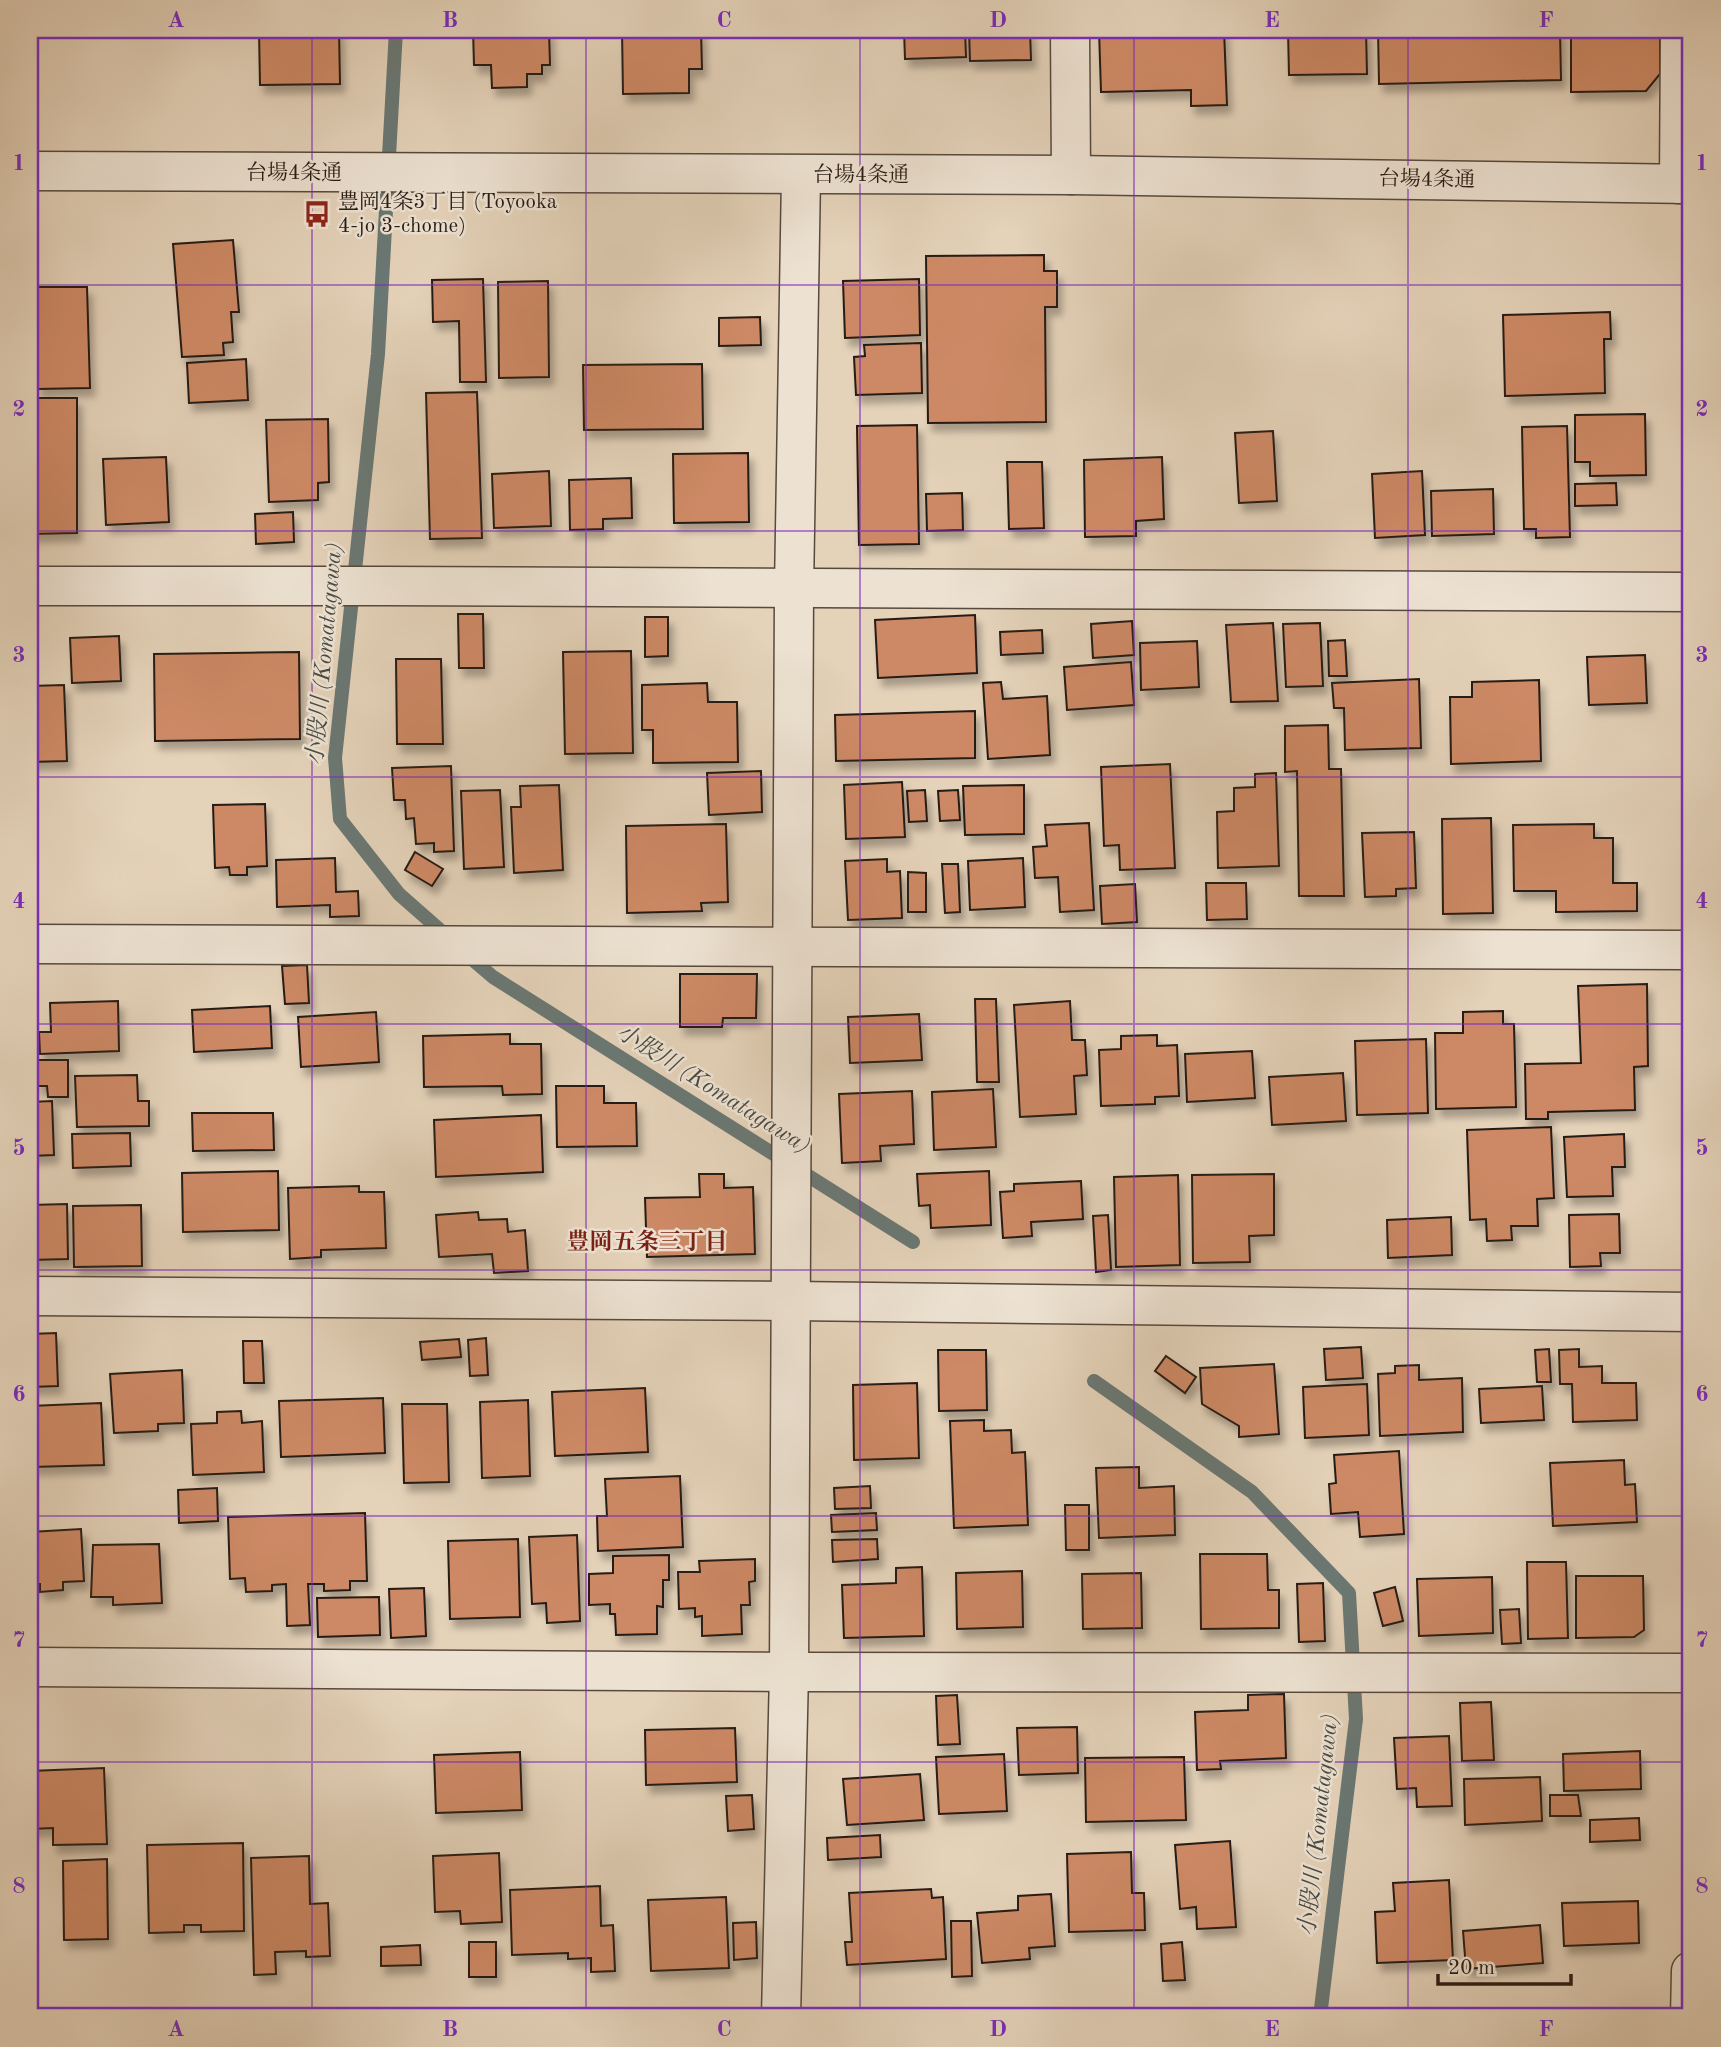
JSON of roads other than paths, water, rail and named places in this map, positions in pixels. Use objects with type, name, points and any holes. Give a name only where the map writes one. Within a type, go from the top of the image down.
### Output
[{"type":"street","points":[[1070,30],[1071,175]]},
{"type":"street","points":[[1680,30],[1685,184]]},
{"type":"street","name":"台場4条通","points":[[30,171],[1071,175],[1685,184]]},
{"type":"street","points":[[781,2017],[789,1672],[794,589],[801,175]]},
{"type":"street","points":[[30,586],[1691,592]]},
{"type":"street","points":[[30,944],[1691,950]]},
{"type":"street","points":[[30,1296],[792,1301],[1691,1312]]},
{"type":"street","points":[[30,1667],[789,1672],[1691,1673]]},
{"type":"street","points":[[1690,2017],[1691,1970]]},
{"type":"waterway","name":"小股川 (Komatagawa)","points":[[396,30],[378,354],[335,758],[340,819],[399,894],[449,938]]},
{"type":"waterway","name":"小股川 (Komatagawa)","points":[[466,954],[493,977],[913,1242]]},
{"type":"waterway","name":"小股川 (Komatagawa)","points":[[1094,1381],[1252,1492],[1349,1593],[1356,1719],[1320,2017]]},
{"type":"place","name":"豊岡4条3丁目 (Toyooka 4-jo 3-chome)","points":[[317,214]]},
{"type":"district","name":"豊岡五条三丁目","points":[[647,1242]]}]
